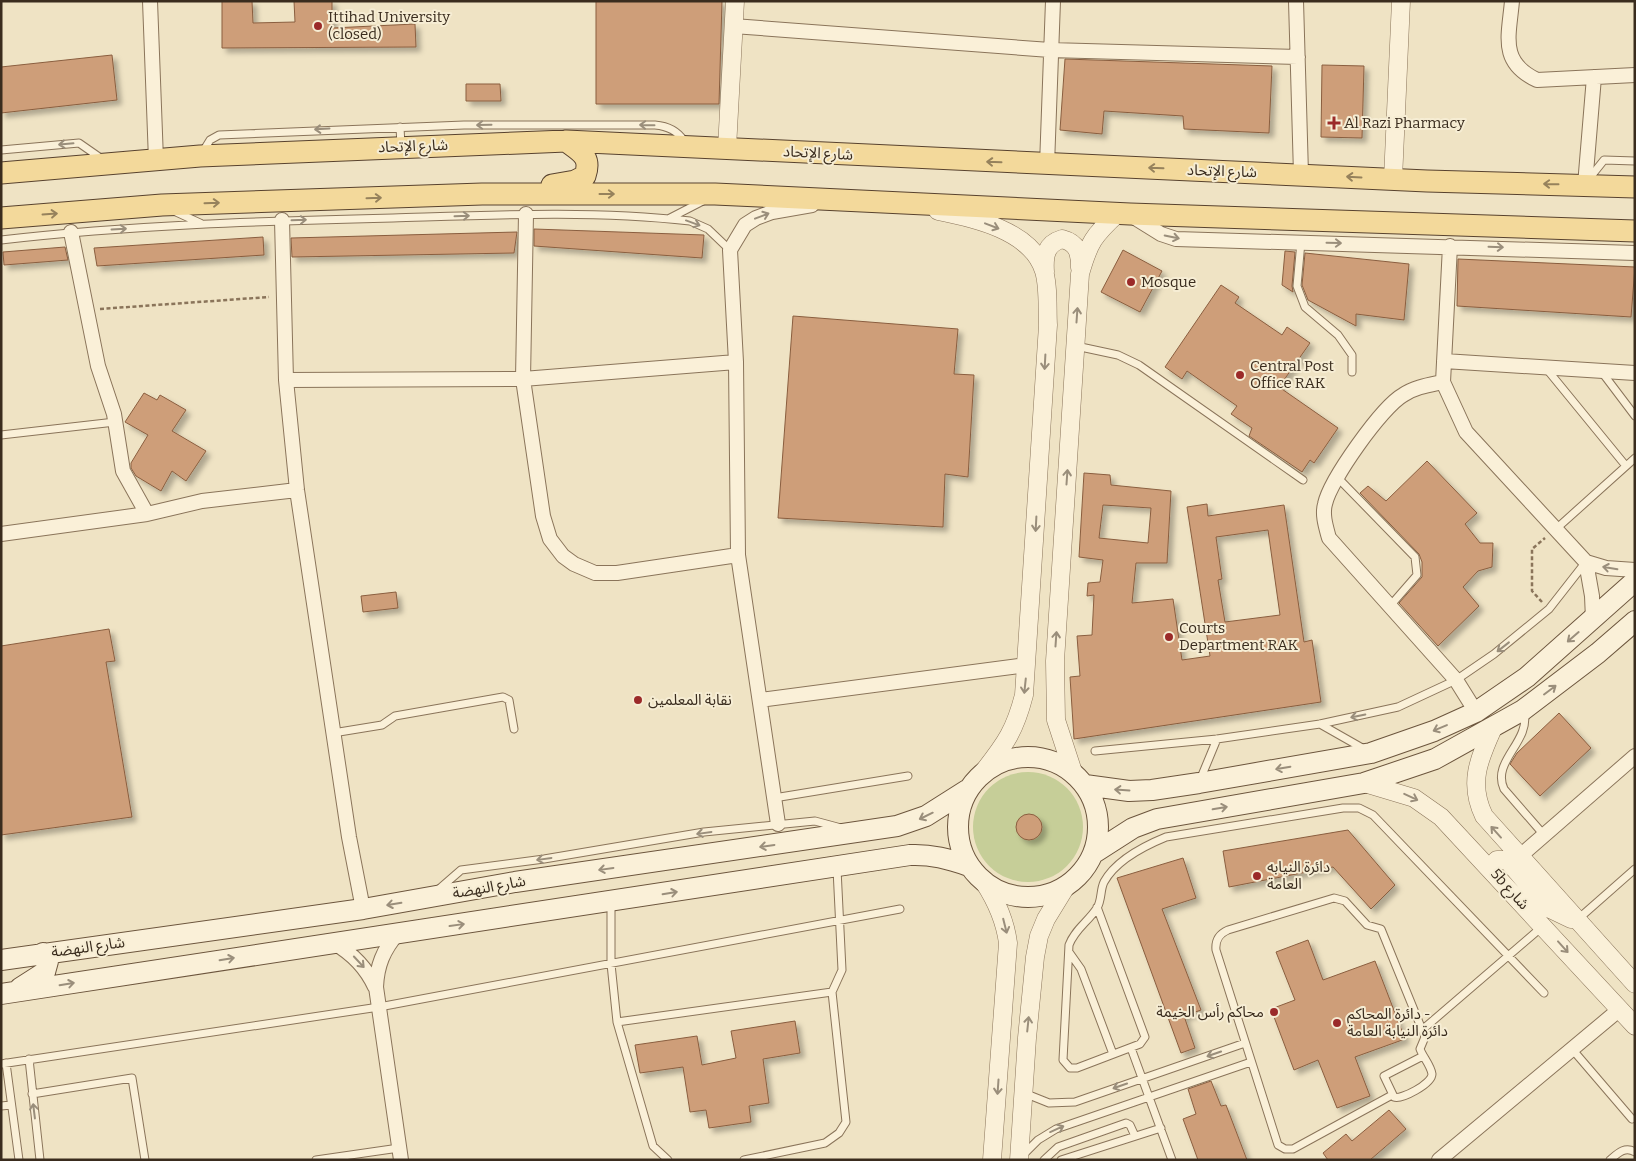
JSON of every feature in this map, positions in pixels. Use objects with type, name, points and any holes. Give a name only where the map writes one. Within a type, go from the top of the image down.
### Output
[{"type":"main road","name":"شارع الإتحاد","points":[[1,173],[401,137],[687,146],[1047,165],[1393,179],[1635,186]]},
{"type":"main road","points":[[482,194],[575,182],[585,176],[589,166],[585,157],[566,141]]},
{"type":"main road","points":[[1,218],[162,205],[482,194],[715,194],[1124,214],[1635,231]]},
{"type":"main road","points":[[1079,779],[1129,790],[1152,790],[1371,753],[1434,731],[1476,712],[1527,677],[1635,581]]},
{"type":"main road","points":[[1094,853],[1133,828],[1157,819],[1197,822],[1364,783],[1436,759],[1523,710],[1598,653],[1635,621]]},
{"type":"main road","points":[[1029,756],[1052,760],[1079,779],[1094,801],[1098,818],[1099,836],[1094,853],[1082,873],[1065,888],[1045,896],[1024,897],[1003,893],[984,882],[969,866],[961,848],[957,828],[960,808],[967,790],[984,771],[1005,760],[1029,756]]},
{"type":"main road","name":"شارع النهضة","points":[[1,960],[363,908],[515,882],[855,834],[914,822],[945,806],[967,790]]},
{"type":"main road","points":[[8,993],[910,855],[926,854],[948,858],[969,866]]},
{"type":"main road","points":[[8,993],[45,972],[48,961],[44,953]]},
{"type":"street","points":[[150,1],[156,160]]},
{"type":"street","points":[[727,148],[735,1]]},
{"type":"street","points":[[1047,165],[1053,1]]},
{"type":"street","points":[[1296,1],[1301,174]]},
{"type":"street","points":[[1393,179],[1401,1]]},
{"type":"street","points":[[1512,1],[1508,45],[1512,60],[1520,69],[1537,80],[1635,75]]},
{"type":"street","points":[[734,26],[1050,50],[1298,57]]},
{"type":"street","points":[[1585,185],[1594,77]]},
{"type":"street","points":[[778,824],[738,555],[736,362],[730,250],[745,225],[756,218],[772,212],[843,200]]},
{"type":"street","points":[[912,204],[993,226],[1018,238],[1036,257],[1045,272]]},
{"type":"street","points":[[526,214],[523,379],[543,516],[550,539],[563,556],[574,564],[595,573],[617,573],[738,555]]},
{"type":"street","points":[[1080,274],[1088,247],[1093,238],[1124,214],[1162,234],[1176,239],[1635,253]]},
{"type":"street","points":[[282,220],[286,380],[297,490],[363,908]]},
{"type":"street","points":[[71,232],[98,366],[115,422],[123,471],[147,514]]},
{"type":"street","points":[[984,771],[1008,741],[1016,723],[1024,695],[1048,325],[1045,272],[1048,248],[1053,242],[1062,239],[1075,245],[1079,251],[1080,274],[1054,704],[1061,739],[1079,779]]},
{"type":"street","points":[[1450,246],[1443,382],[1466,432],[1586,562],[1606,568],[1635,570]]},
{"type":"street","points":[[1444,361],[1599,369],[1635,373]]},
{"type":"street","points":[[286,380],[523,379],[736,362]]},
{"type":"street","points":[[1443,382],[1415,388],[1401,396],[1375,421],[1338,478],[1325,503],[1324,522],[1329,538],[1456,680],[1476,712]]},
{"type":"street","points":[[1,534],[147,514],[202,501],[297,490]]},
{"type":"street","points":[[1586,562],[1592,596],[1593,619]]},
{"type":"street","points":[[760,700],[1027,665]]},
{"type":"street","name":"5b شارع","points":[[1493,728],[1477,766],[1476,797],[1487,821],[1634,981]]},
{"type":"street","points":[[1519,857],[1635,756]]},
{"type":"street","name":"5b شارع","points":[[1364,783],[1404,794],[1428,806],[1449,824],[1635,1026]]},
{"type":"street","points":[[1490,868],[1497,860],[1507,860],[1548,908],[1561,916],[1576,920]]},
{"type":"street","points":[[984,882],[998,904],[1006,925],[1008,943],[992,1160]]},
{"type":"street","points":[[1019,1159],[1026,1038],[1039,936],[1065,888]]},
{"type":"street","points":[[398,934],[384,953],[376,976],[376,988],[400,1154]]},
{"type":"street","points":[[334,943],[355,957],[370,976],[376,988]]},
{"type":"street","points":[[1438,1160],[1620,1009]]},
{"type":"lane","points":[[401,137],[655,125],[665,126],[674,131],[687,146]]},
{"type":"lane","points":[[1,150],[79,143],[109,163]]},
{"type":"lane","points":[[1585,185],[1604,160],[1635,161]]},
{"type":"lane","points":[[670,219],[715,194]]},
{"type":"lane","points":[[162,205],[201,224]]},
{"type":"lane","points":[[1,240],[71,232],[201,224],[282,220],[526,214],[690,221],[708,229],[730,250]]},
{"type":"lane","points":[[1302,242],[1297,286],[1305,306],[1338,335],[1352,355],[1352,372]]},
{"type":"lane","points":[[1075,346],[1118,355],[1139,365],[1303,480]]},
{"type":"lane","points":[[1545,367],[1626,466]]},
{"type":"lane","points":[[1599,369],[1635,416]]},
{"type":"lane","points":[[1,435],[115,422]]},
{"type":"lane","points":[[1556,529],[1635,458]]},
{"type":"lane","points":[[1338,478],[1415,557],[1417,575],[1390,606]]},
{"type":"lane","points":[[1095,752],[1217,739],[1320,724],[1398,707],[1456,680],[1494,654],[1549,610],[1586,562]]},
{"type":"lane","points":[[334,733],[382,725],[395,716],[503,697],[509,700],[514,729]]},
{"type":"lane","points":[[1523,710],[1524,731],[1502,770],[1500,780],[1504,789],[1544,835]]},
{"type":"lane","points":[[1320,724],[1371,753]]},
{"type":"lane","points":[[1198,783],[1217,739]]},
{"type":"lane","points":[[774,798],[908,776]]},
{"type":"lane","points":[[1097,907],[1145,1037],[1143,1042],[1131,1048],[1077,1068],[1070,1068],[1064,1063],[1068,952],[1074,934],[1097,907],[1104,883],[1126,859],[1154,842],[1197,822],[1343,808],[1359,808],[1367,811],[1379,820],[1544,993]]},
{"type":"lane","points":[[428,898],[461,870],[544,859],[704,832],[815,821],[855,834]]},
{"type":"lane","points":[[744,1160],[826,1143],[839,1133],[846,1122],[832,992],[842,970],[837,867]]},
{"type":"lane","points":[[1576,920],[1635,869]]},
{"type":"lane","points":[[1392,1095],[1293,1149],[1285,1149],[1276,1143],[1216,950],[1216,940],[1228,930],[1338,898],[1345,900],[1367,925],[1381,929],[1425,1039],[1420,1049],[1431,1072],[1430,1081],[1402,1098],[1396,1098],[1392,1095],[1384,1076],[1423,1056]]},
{"type":"lane","points":[[611,902],[611,964],[617,1022],[652,1146],[668,1160]]},
{"type":"lane","points":[[18,1160],[4,1063],[378,1007],[900,910]]},
{"type":"lane","points":[[1422,1030],[1543,926]]},
{"type":"lane","points":[[1068,952],[1081,969],[1112,1054]]},
{"type":"lane","points":[[617,1022],[832,992]]},
{"type":"lane","points":[[1023,1092],[1049,1103],[1066,1104],[1245,1043]]},
{"type":"lane","points":[[1131,1048],[1172,1160]]},
{"type":"lane","points":[[1572,1049],[1632,1119]]},
{"type":"lane","points":[[30,1059],[40,1160]]},
{"type":"lane","points":[[1019,1159],[1038,1140],[1056,1129],[1250,1062]]},
{"type":"lane","points":[[32,1094],[132,1078],[145,1160]]},
{"type":"lane","points":[[1,1106],[11,1105]]},
{"type":"lane","points":[[1044,1160],[1058,1147],[1126,1123],[1130,1125],[1135,1136]]},
{"type":"lane","points":[[1061,1160],[1161,1128]]},
{"type":"lane","points":[[1610,1160],[1622,1150],[1630,1149],[1635,1152]]},
{"type":"lane","points":[[316,1160],[400,1154]]},
{"type":"path","points":[[86,310],[284,296]]},
{"type":"path","points":[[1549,610],[1532,591],[1532,549],[1556,529]]},
{"type":"green space","points":[[1028,772],[1049,776],[1067,788],[1079,806],[1083,827],[1079,848],[1067,866],[1049,878],[1028,882],[1007,878],[989,866],[977,848],[973,827],[977,806],[989,788],[1007,776]]},
{"type":"building","name":"Ittihad University (closed)","points":[[222,1],[252,1],[253,23],[295,22],[294,1],[332,1],[332,28],[415,24],[416,47],[222,48]]},
{"type":"building","points":[[596,1],[722,1],[719,104],[596,104]]},
{"type":"building","points":[[112,55],[117,100],[1,113],[1,67]]},
{"type":"building","points":[[1065,59],[1272,66],[1269,133],[1184,129],[1183,116],[1104,111],[1102,134],[1060,130]]},
{"type":"building","points":[[1322,65],[1364,66],[1362,138],[1321,137]]},
{"type":"building","points":[[466,84],[500,84],[501,101],[466,101]]},
{"type":"building","points":[[534,229],[704,235],[702,258],[534,246]]},
{"type":"building","points":[[517,232],[514,253],[292,257],[291,238]]},
{"type":"building","points":[[263,237],[264,255],[97,266],[94,248]]},
{"type":"building","points":[[65,247],[68,260],[4,265],[3,252]]},
{"type":"building","name":"Mosque","points":[[1123,250],[1162,271],[1140,312],[1101,292]]},
{"type":"building","points":[[1285,251],[1295,252],[1293,292],[1282,285]]},
{"type":"building","points":[[1305,253],[1409,264],[1404,320],[1356,314],[1356,326],[1308,300],[1302,285]]},
{"type":"building","points":[[1458,259],[1635,267],[1631,317],[1457,306]]},
{"type":"building","name":"Central Post Office RAK","points":[[1221,285],[1239,297],[1235,303],[1282,335],[1287,327],[1310,343],[1279,387],[1338,428],[1314,463],[1310,460],[1302,472],[1249,436],[1252,428],[1231,414],[1237,406],[1187,371],[1182,379],[1165,367]]},
{"type":"building","points":[[793,316],[958,329],[954,374],[974,375],[968,477],[945,474],[943,527],[778,518]]},
{"type":"building","points":[[144,393],[157,400],[160,395],[186,410],[172,431],[206,451],[186,481],[172,471],[161,491],[136,476],[131,468],[131,463],[148,435],[125,422]]},
{"type":"building","points":[[1427,461],[1477,513],[1465,524],[1480,543],[1493,543],[1492,567],[1478,571],[1463,587],[1479,606],[1438,646],[1399,603],[1422,577],[1422,562],[1419,554],[1360,493],[1368,486],[1386,501]]},
{"type":"building","points":[[1084,473],[1110,475],[1111,485],[1171,491],[1167,563],[1136,563],[1132,603],[1173,599],[1182,660],[1210,656],[1187,507],[1207,504],[1208,516],[1284,505],[1304,642],[1312,640],[1321,702],[1074,739],[1070,677],[1080,676],[1077,636],[1092,635],[1094,595],[1087,596],[1088,583],[1100,582],[1103,560],[1079,557]],"holes":[[[1103,505],[1151,508],[1148,543],[1099,538]],[[1268,530],[1280,615],[1225,622],[1218,580],[1222,579],[1216,537]]]},
{"type":"building","points":[[396,592],[398,608],[363,612],[361,596]]},
{"type":"building","points":[[109,629],[115,661],[106,662],[132,817],[1,835],[1,646]]},
{"type":"building","points":[[1559,713],[1591,748],[1540,796],[1510,764],[1517,753]]},
{"type":"building","points":[[1029,814],[1038,818],[1042,827],[1038,836],[1029,840],[1020,836],[1016,827],[1020,818]]},
{"type":"building","name":"دائرة النيابه العامة","points":[[1348,830],[1395,885],[1371,909],[1333,867],[1229,887],[1223,851]]},
{"type":"building","points":[[1183,858],[1196,898],[1162,909],[1201,1010],[1184,1016],[1195,1048],[1181,1053],[1117,878]]},
{"type":"building","name":"دائرة المحاكم - دائرة النيابة العامة","points":[[1308,940],[1323,980],[1375,961],[1405,1039],[1355,1057],[1370,1096],[1337,1108],[1318,1060],[1294,1070],[1271,1009],[1295,1000],[1276,952]]},
{"type":"building","points":[[795,1021],[800,1053],[763,1059],[769,1103],[749,1106],[751,1122],[709,1128],[706,1110],[690,1112],[683,1067],[640,1073],[635,1045],[697,1036],[702,1065],[736,1058],[731,1031]]},
{"type":"building","points":[[1211,1081],[1221,1106],[1226,1105],[1247,1160],[1198,1160],[1183,1119],[1196,1114],[1188,1089]]},
{"type":"building","points":[[1389,1110],[1406,1129],[1370,1160],[1328,1160],[1323,1153],[1346,1134],[1352,1141]]},
{"type":"place","name":"Ittihad University (closed)","points":[[318,26]]},
{"type":"place","name":"Al Razi Pharmacy","points":[[1334,123]]},
{"type":"place","name":"Mosque","points":[[1131,282]]},
{"type":"place","name":"Central Post Office RAK","points":[[1240,375]]},
{"type":"place","name":"Courts Department RAK","points":[[1169,637]]},
{"type":"place","name":"نقابة المعلمين","points":[[638,700]]},
{"type":"place","name":"دائرة النيابه العامة","points":[[1257,876]]},
{"type":"place","name":"محاكم رأس الخيمة","points":[[1274,1012]]},
{"type":"place","name":"دائرة المحاكم - دائرة النيابة العامة","points":[[1337,1023]]}]
